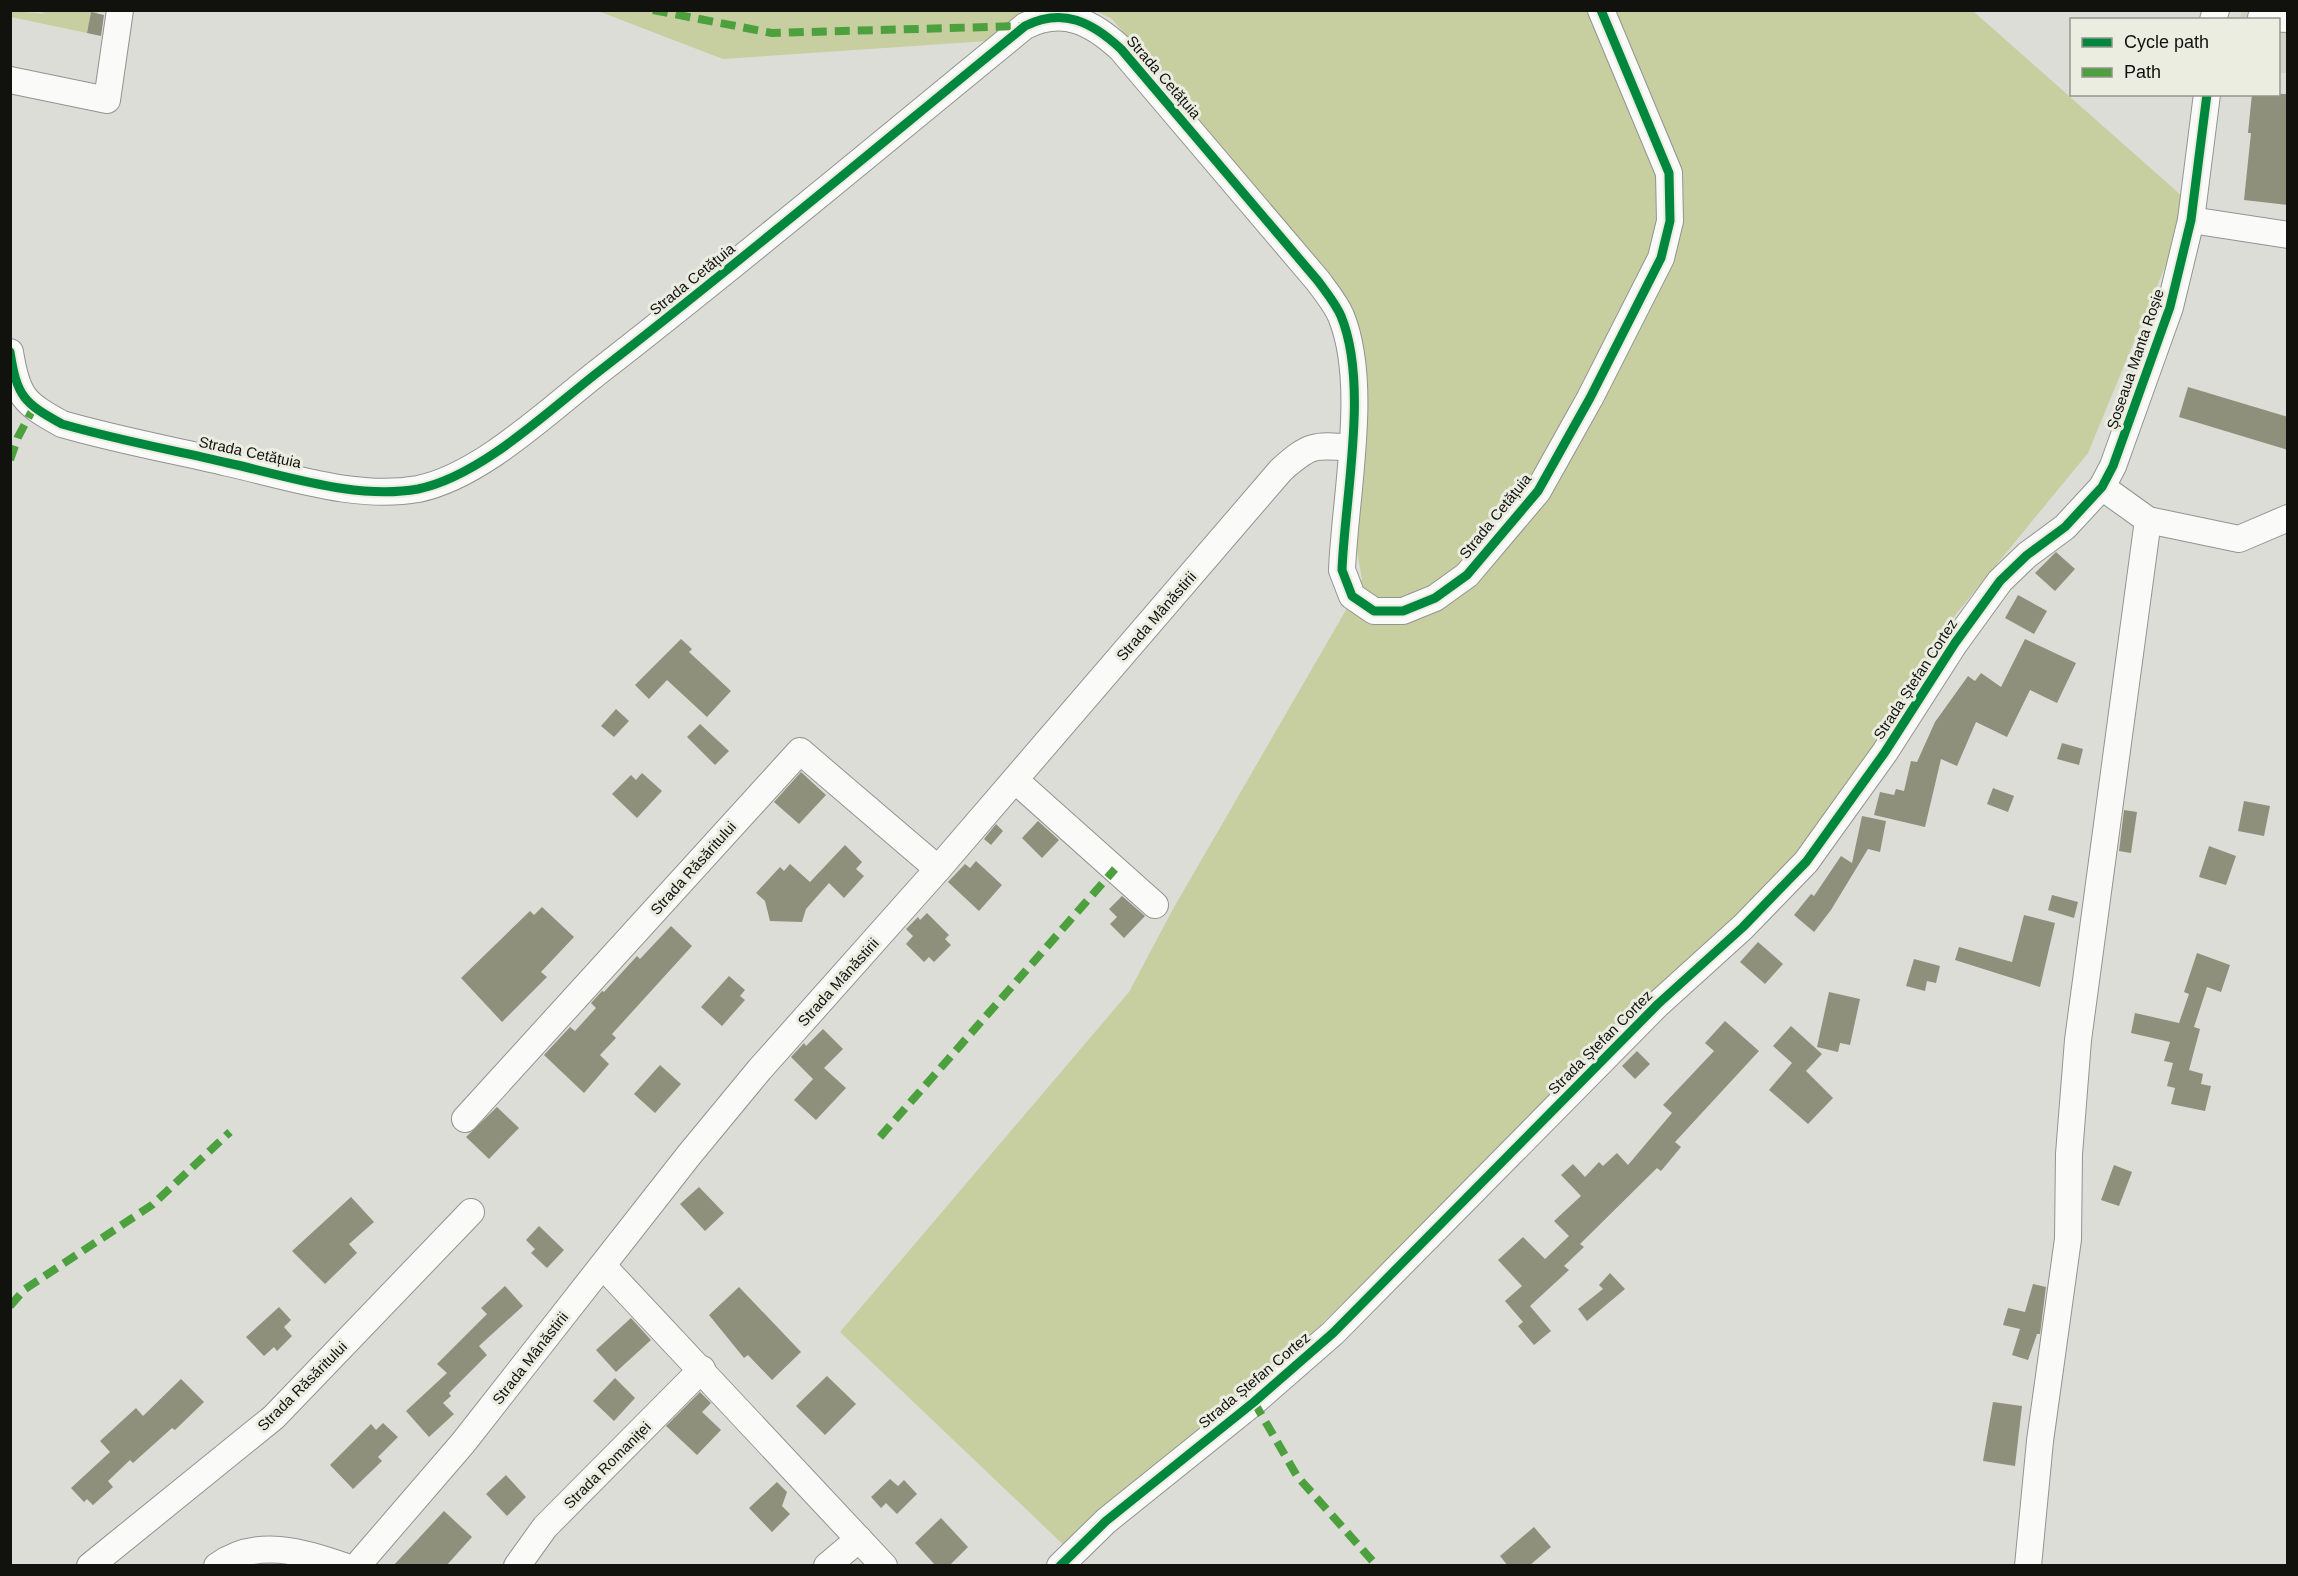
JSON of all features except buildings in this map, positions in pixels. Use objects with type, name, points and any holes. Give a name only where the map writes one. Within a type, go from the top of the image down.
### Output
[{"type":"street","points":[[10,80],[107,100],[120,10]]},
{"type":"street","name":"Strada Cetățuia","points":[[10,352],[20,393],[33,408],[70,427],[330,485],[362,490],[390,492],[418,489],[442,482],[464,474],[507,443],[708,287],[1025,26],[1042,17],[1061,17],[1087,23],[1106,34],[1121,49],[1318,281],[1340,315],[1350,351],[1354,403],[1342,570],[1352,596],[1374,611],[1403,611],[1435,598],[1467,575],[1538,491],[1590,398],[1661,258],[1670,221],[1669,174],[1602,10]]},
{"type":"street","name":"Șoseaua Manta Roșie","points":[[2102,487],[2117,455],[2170,307],[2191,220],[2207,96]]},
{"type":"street","points":[[2191,220],[2288,235]]},
{"type":"street","name":"Strada Mânăstirii","points":[[357,1566],[463,1443],[689,1155],[760,1069],[938,869],[1281,470],[1303,450],[1323,445],[1351,448]]},
{"type":"street","points":[[2102,487],[2148,520],[2239,539],[2288,518]]},
{"type":"street","name":"Strada Ștefan Cortez","points":[[1060,1566],[1106,1521],[1254,1402],[1333,1333],[1658,1004],[1743,927],[1798,870],[1885,752],[1955,643],[2000,581],[2027,555],[2066,527],[2102,487]]},
{"type":"street","points":[[2028,1566],[2040,1441],[2068,1239],[2069,1154],[2078,1040],[2148,520]]},
{"type":"street","name":"Strada Răsăritului","points":[[465,1119],[800,751],[938,869]]},
{"type":"street","points":[[1015,780],[1155,905]]},
{"type":"street","name":"Strada Răsăritului","points":[[90,1566],[274,1417],[471,1212]]},
{"type":"street","points":[[603,1266],[702,1369],[884,1566]]},
{"type":"street","name":"Strada Romaniței","points":[[517,1566],[545,1527],[702,1369]]},
{"type":"street","points":[[827,1566],[859,1539]]},
{"type":"street","points":[[217,1566],[248,1552],[267,1548],[290,1549],[344,1566]]},
{"type":"shaded area","points":[[2241,11],[2287,11],[2287,73],[2280,73],[2280,18],[2240,18]]},
{"type":"green space","points":[[11,11],[47,14],[37,11],[98,11],[97,14],[91,13],[87,33],[11,17]]},
{"type":"green space","points":[[598,11],[1029,11],[988,41],[723,59]]},
{"type":"green space","points":[[1096,11],[1973,11],[2191,204],[2088,453],[1956,614],[1806,864],[1234,1407],[1071,1552],[840,1332],[1129,992],[1173,909],[1346,610],[1362,579],[1356,546],[1368,381],[1354,314],[1305,247],[1112,19]]},
{"type":"marked path","points":[[653,10],[772,33],[1023,26]]},
{"type":"marked path","points":[[10,460],[18,437],[33,409]]},
{"type":"marked path","points":[[880,1137],[1115,869]]},
{"type":"marked path","points":[[10,1306],[25,1289],[152,1205],[230,1132]]},
{"type":"marked path","points":[[1254,1402],[1297,1476],[1377,1566]]},
{"type":"cycle path","points":[[10,352],[16,379],[24,397],[39,410],[62,424],[298,480],[346,489],[394,492],[418,489],[442,482],[491,456],[515,439],[762,242],[1025,26],[1052,18],[1076,20],[1099,31],[1121,49],[1318,281],[1341,316],[1349,343],[1354,406],[1342,570],[1352,596],[1374,611],[1403,611],[1435,598],[1467,575],[1538,491],[1590,398],[1661,258],[1670,221],[1669,173],[1601,10]]},
{"type":"cycle path","points":[[1060,1566],[1106,1521],[1254,1402],[1333,1333],[1658,1004],[1743,927],[1806,862],[1885,752],[1955,643],[2000,581],[2027,555],[2065,527],[2102,487],[2113,466],[2170,307],[2191,220],[2207,96]]}]
